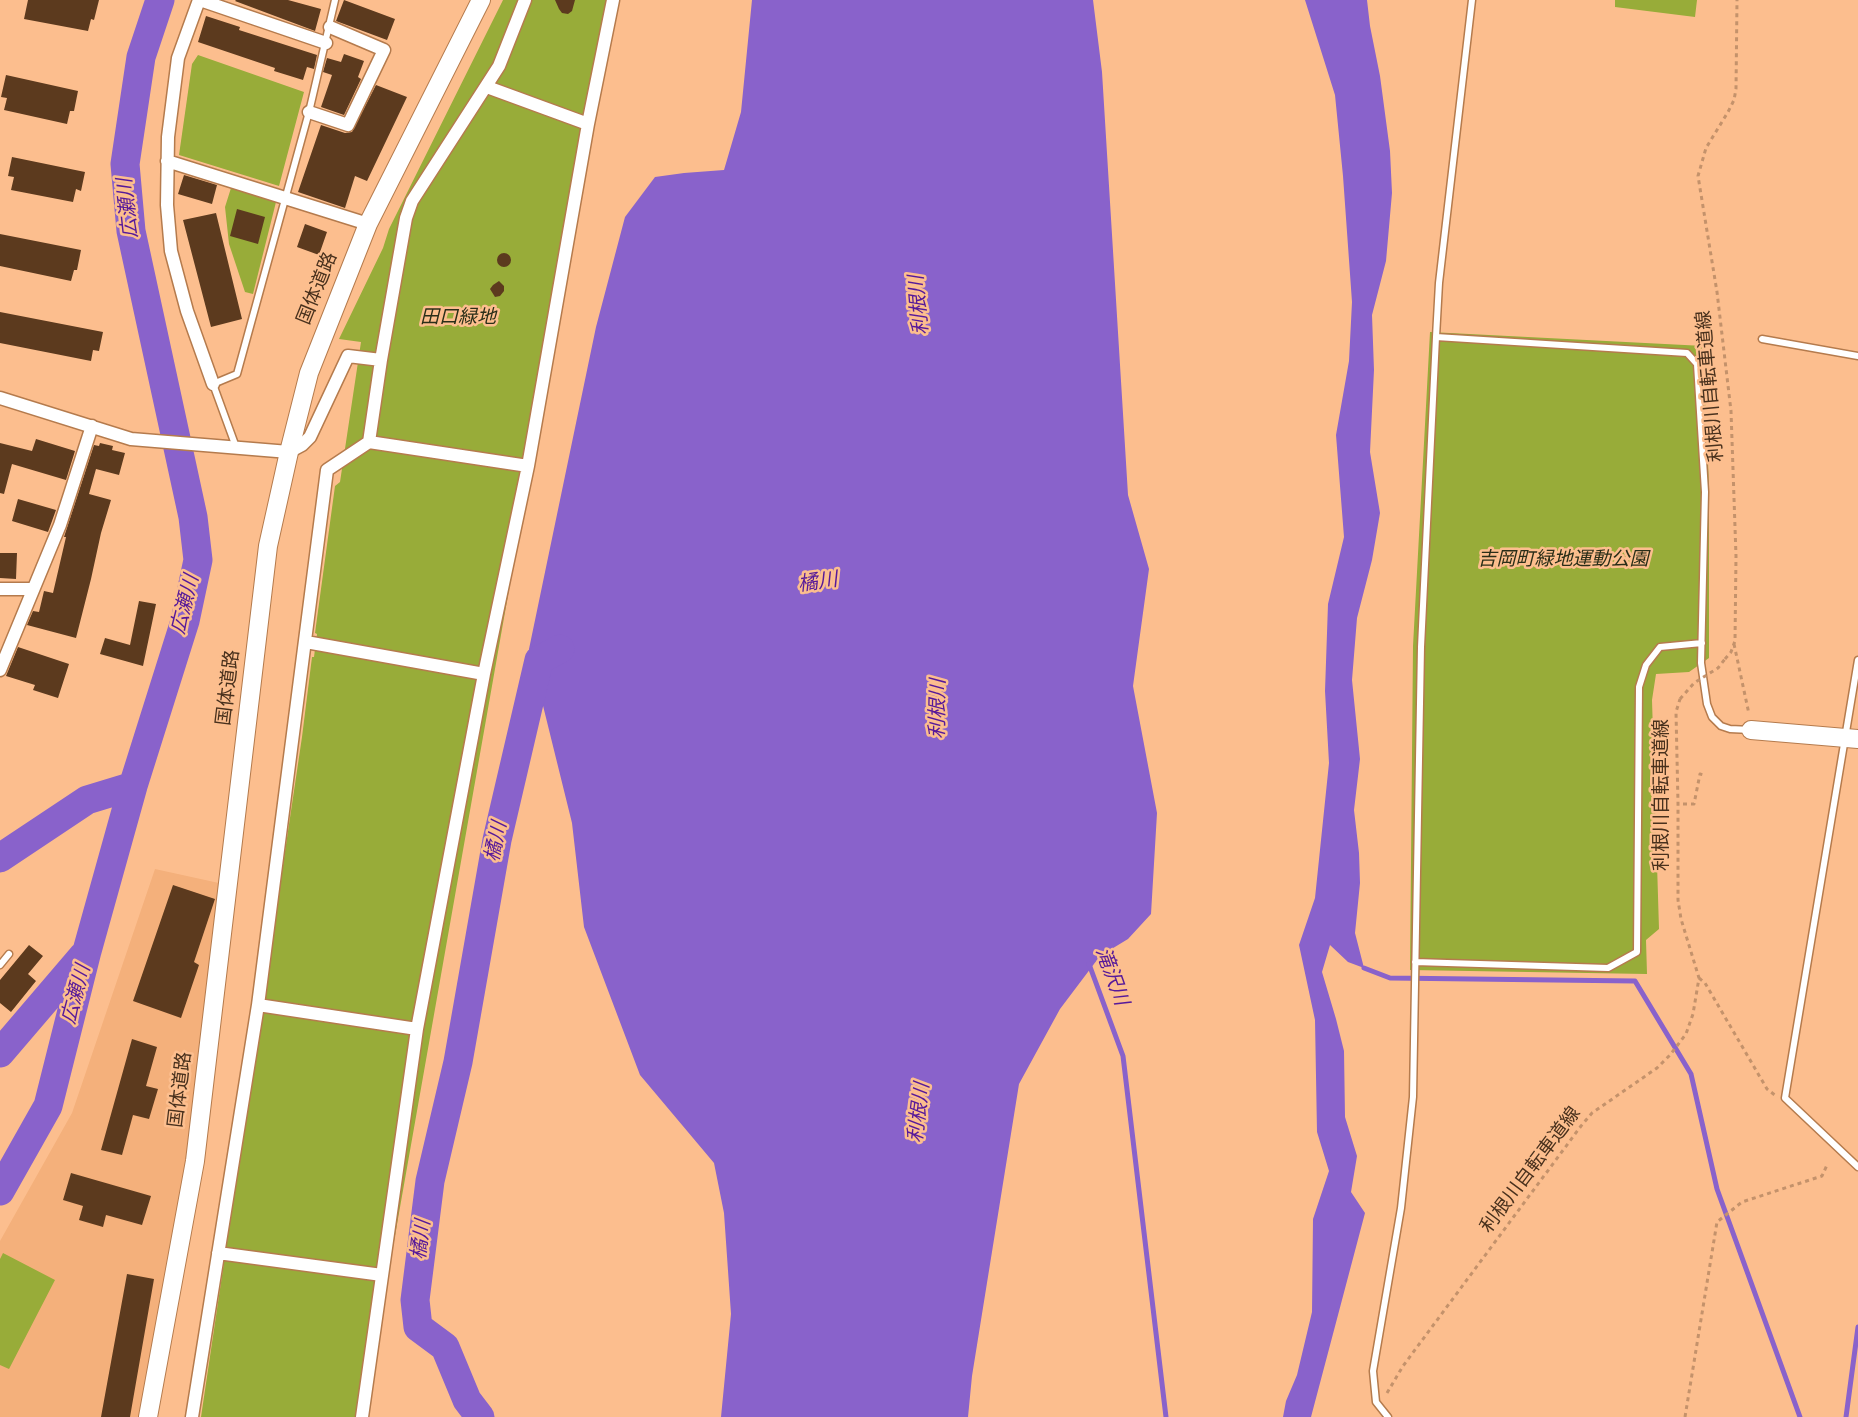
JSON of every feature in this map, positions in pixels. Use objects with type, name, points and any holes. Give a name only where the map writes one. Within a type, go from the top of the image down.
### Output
[{"type":"street","points":[[213,384],[187,310],[171,251],[167,205],[167,161],[168,137],[178,58],[200,0],[326,43]]},
{"type":"street","name":"国体道路","points":[[148,1417],[195,1161],[268,546],[289,452],[309,373],[368,224],[481,0]]},
{"type":"street","points":[[369,442],[381,360],[406,218],[412,201],[499,66],[525,0]]},
{"type":"street","points":[[362,1417],[417,1029],[484,674],[528,466],[588,124],[614,0]]},
{"type":"street","points":[[309,112],[348,125],[384,50],[330,27]]},
{"type":"street","points":[[487,87],[588,124]]},
{"type":"street","points":[[167,161],[368,224]]},
{"type":"street","points":[[0,398],[131,440],[289,452],[302,445],[310,437],[348,356],[381,360]]},
{"type":"street","points":[[0,670],[60,525],[92,426]]},
{"type":"street","points":[[192,1417],[258,1005],[327,470],[369,442],[528,466]]},
{"type":"street","points":[[0,589],[34,589]]},
{"type":"street","points":[[306,642],[484,674]]},
{"type":"street","points":[[1750,724],[1852,739]]},
{"type":"street","points":[[258,1005],[417,1029]]},
{"type":"street","points":[[218,1253],[382,1275]]},
{"type":"lane","points":[[237,448],[213,384],[237,374],[309,112],[335,0]]},
{"type":"lane","points":[[1388,1417],[1376,1402],[1372,1371],[1401,1208],[1413,1097],[1421,647],[1436,337],[1439,283],[1472,0]]},
{"type":"lane","points":[[1436,337],[1687,354],[1697,364],[1705,492],[1701,663],[1707,704],[1712,718],[1721,726],[1730,729],[1750,724]]},
{"type":"lane","points":[[1762,339],[1858,356]]},
{"type":"lane","points":[[1415,962],[1608,968],[1637,952],[1640,687],[1646,665],[1660,648],[1702,643]]},
{"type":"lane","points":[[1858,660],[1852,739],[1814,922],[1785,1098],[1858,1167]]},
{"type":"lane","points":[[0,965],[9,954]]},
{"type":"path","name":"利根川自転車道線","points":[[1380,1409],[1386,1394],[1403,1366],[1581,1126],[1592,1113],[1657,1068],[1670,1055],[1686,1034],[1693,1014],[1699,978],[1680,918],[1678,900],[1676,712],[1680,699],[1694,683],[1718,668],[1731,652],[1734,644],[1736,556],[1731,411],[1718,292],[1698,176],[1706,148],[1734,100],[1736,89],[1737,0]]},
{"type":"path","points":[[1734,644],[1750,724]]},
{"type":"path","points":[[1683,804],[1694,804],[1700,774],[1704,775]]},
{"type":"path","points":[[1649,804],[1674,803]]},
{"type":"path","points":[[1699,978],[1706,983],[1768,1088],[1775,1096],[1785,1098]]},
{"type":"path","points":[[1685,1417],[1717,1222],[1742,1202],[1822,1176],[1827,1165]]},
{"type":"shaded area","points":[[155,869],[228,885],[195,1161],[148,1417],[0,1417],[0,1241],[72,1113]]},
{"type":"green space","name":"田口緑地","points":[[503,0],[613,0],[363,1417],[201,1417],[302,737],[312,657],[314,657],[317,634],[315,633],[335,486],[340,482],[361,342],[339,339],[383,248],[389,229]]},
{"type":"green space","points":[[1615,0],[1697,0],[1695,17],[1615,7]]},
{"type":"green space","points":[[198,55],[304,92],[279,186],[179,155],[192,64]]},
{"type":"green space","points":[[231,188],[276,202],[253,294],[245,292],[229,244],[225,207]]},
{"type":"green space","name":"吉岡町緑地運動公園","points":[[1430,332],[1704,346],[1709,490],[1709,658],[1689,672],[1656,674],[1652,700],[1659,929],[1646,940],[1647,974],[1410,970],[1413,646]]},
{"type":"green space","points":[[3,1253],[55,1280],[9,1369],[0,1365],[0,1259]]},
{"type":"water","name":"利根川","points":[[752,0],[1093,0],[1102,72],[1128,495],[1149,569],[1133,686],[1157,813],[1151,914],[1128,939],[1100,956],[1060,1009],[1019,1084],[972,1376],[968,1417],[721,1417],[731,1314],[724,1213],[714,1163],[640,1075],[584,927],[572,823],[529,649],[596,327],[625,217],[655,177],[724,170],[741,112]]},
{"type":"water","points":[[1305,0],[1367,0],[1390,151],[1392,193],[1386,261],[1372,315],[1374,370],[1370,452],[1380,513],[1372,560],[1357,618],[1352,680],[1360,759],[1354,810],[1360,883],[1355,933],[1364,968],[1348,962],[1330,945],[1322,972],[1344,1051],[1345,1117],[1357,1156],[1351,1192],[1365,1213],[1311,1417],[1283,1417],[1286,1401],[1297,1375],[1312,1312],[1313,1219],[1329,1171],[1317,1132],[1315,1020],[1299,945],[1315,898],[1329,763],[1325,691],[1328,604],[1344,537],[1336,435],[1349,361],[1352,302],[1335,95]]},
{"type":"building","points":[[28,0],[99,0],[94,20],[91,19],[88,31],[24,19]]},
{"type":"building","points":[[236,0],[288,0],[321,9],[315,31]]},
{"type":"building","points":[[344,0],[395,19],[387,40],[336,21]]},
{"type":"building","points":[[555,0],[575,0],[572,11],[568,14],[562,13]]},
{"type":"building","points":[[206,16],[240,27],[239,30],[317,55],[314,69],[307,67],[303,80],[274,71],[275,68],[198,42]]},
{"type":"building","points":[[344,54],[364,61],[358,77],[361,79],[344,115],[321,107],[332,75],[323,72],[327,58],[341,62]]},
{"type":"building","points":[[6,75],[78,91],[74,111],[70,111],[67,124],[4,110],[7,98],[1,97]]},
{"type":"building","points":[[376,85],[407,97],[367,181],[355,176],[345,208],[298,192],[321,125],[345,133],[352,132]]},
{"type":"building","points":[[12,157],[85,172],[81,191],[76,189],[73,202],[11,190],[14,177],[8,176]]},
{"type":"building","points":[[184,175],[217,185],[212,204],[178,194]]},
{"type":"building","points":[[237,209],[265,217],[258,244],[230,236]]},
{"type":"building","points":[[216,213],[242,319],[211,327],[183,220]]},
{"type":"building","points":[[305,224],[327,232],[319,255],[297,247]]},
{"type":"building","points":[[0,234],[81,250],[77,270],[74,270],[71,281],[0,266]]},
{"type":"building","points":[[504,253],[509,255],[511,260],[509,265],[504,267],[499,265],[497,260],[499,255]]},
{"type":"building","points":[[499,281],[504,286],[504,291],[500,296],[495,297],[490,289]]},
{"type":"building","points":[[0,312],[103,332],[99,351],[93,350],[91,361],[0,343]]},
{"type":"building","points":[[36,439],[75,451],[66,480],[12,464],[4,494],[0,493],[0,443],[32,451]]},
{"type":"building","points":[[100,443],[113,446],[112,450],[125,453],[119,475],[96,469],[89,494],[111,500],[101,533],[76,638],[27,625],[33,611],[39,612],[44,591],[53,593],[66,537],[64,537],[94,445],[99,446]]},
{"type":"building","points":[[18,499],[56,510],[48,532],[12,521]]},
{"type":"building","points":[[0,553],[17,553],[16,579],[0,578]]},
{"type":"building","points":[[139,601],[156,604],[143,666],[100,654],[105,638],[130,645]]},
{"type":"building","points":[[18,647],[69,664],[58,698],[33,690],[35,685],[6,676]]},
{"type":"building","points":[[173,885],[215,899],[194,962],[199,965],[181,1018],[133,1001]]},
{"type":"building","points":[[29,945],[43,956],[28,974],[36,981],[11,1012],[0,1003],[0,980]]},
{"type":"building","points":[[132,1039],[157,1047],[146,1086],[158,1089],[149,1119],[133,1115],[122,1155],[101,1150]]},
{"type":"building","points":[[71,1173],[151,1196],[142,1225],[106,1215],[103,1227],[79,1220],[83,1206],[63,1200]]},
{"type":"building","points":[[127,1274],[154,1279],[130,1417],[101,1417]]},
{"type":"waterway","name":"広瀬川","points":[[0,1191],[48,1106],[87,951],[133,786],[185,621],[198,560],[193,517],[131,231],[125,164],[141,57],[160,0]]},
{"type":"waterway","name":"橘川","points":[[480,1417],[467,1400],[445,1347],[418,1327],[415,1300],[430,1181],[458,1062],[497,840],[539,660],[560,649]]},
{"type":"waterway","points":[[0,858],[87,800],[133,786]]},
{"type":"waterway","points":[[0,1053],[83,956]]},
{"type":"waterway","name":"滝沢川","points":[[1089,964],[1123,1056],[1166,1417]]},
{"type":"waterway","points":[[1364,968],[1390,978],[1635,981],[1691,1074],[1717,1189],[1800,1417]]},
{"type":"waterway","points":[[1846,1417],[1858,1327]]}]
